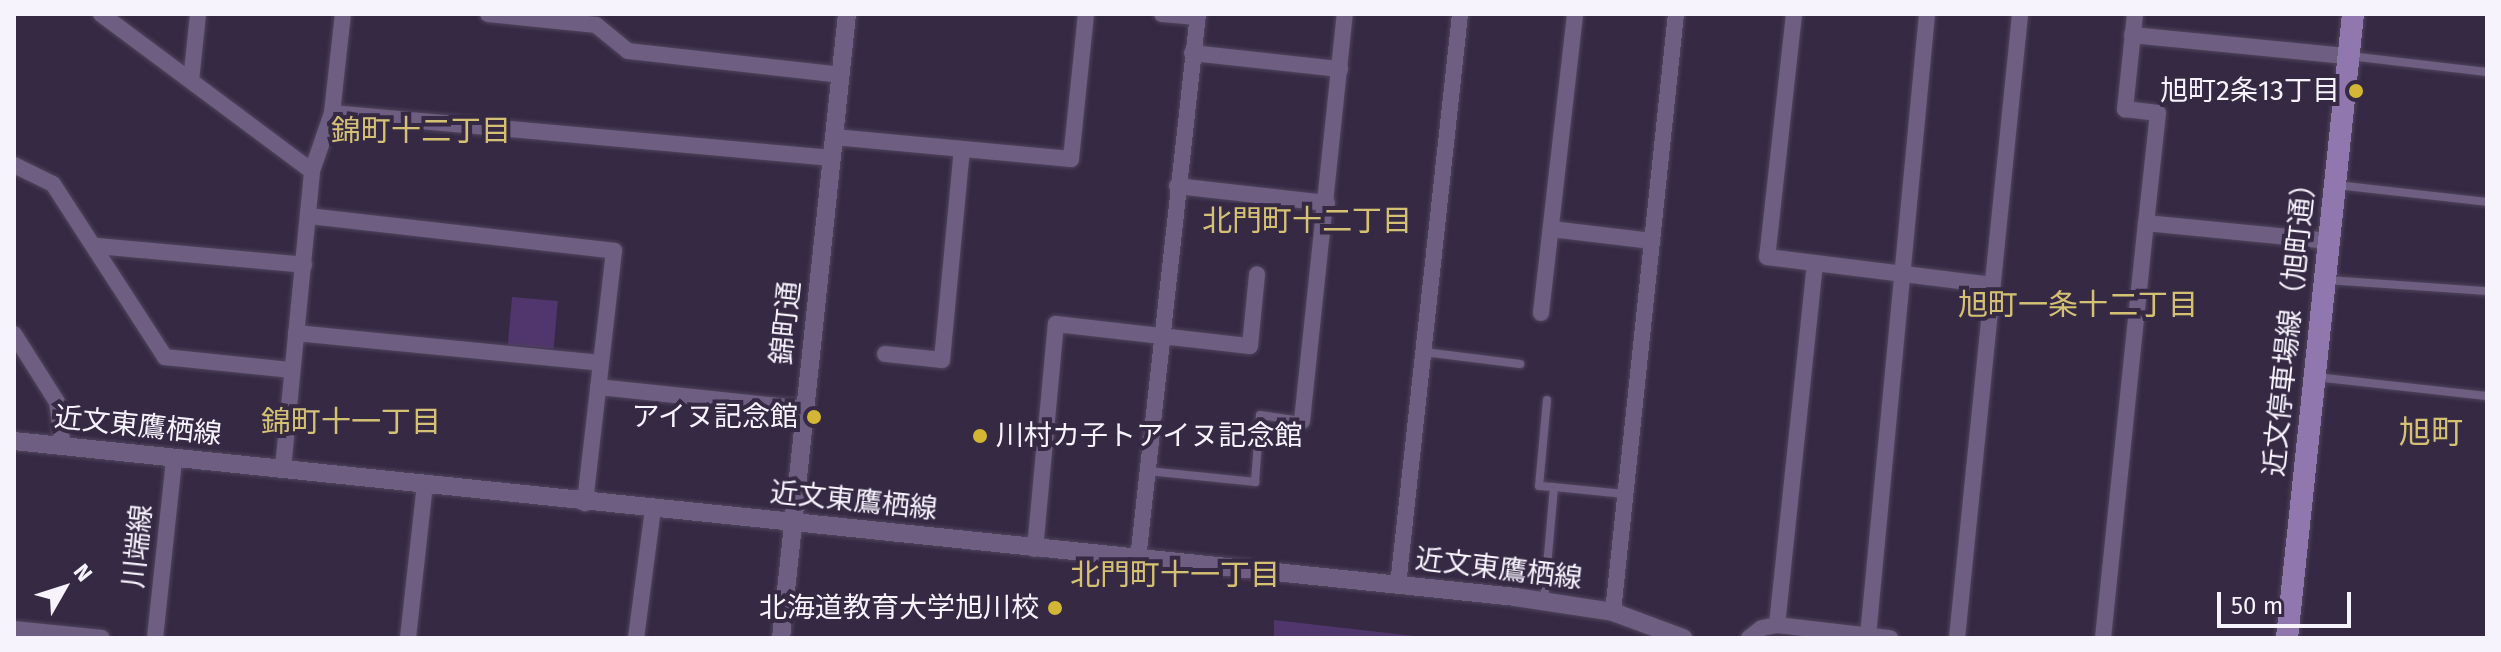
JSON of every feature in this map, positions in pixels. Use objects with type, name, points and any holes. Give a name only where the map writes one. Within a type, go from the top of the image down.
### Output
[{"type":"main road","name":"近文停車場線（旭町通）","points":[[2287,638],[2353,14]]},
{"type":"street","points":[[101,14],[312,171]]},
{"type":"street","points":[[191,81],[198,14]]},
{"type":"street","points":[[283,468],[312,171],[332,113],[343,14]]},
{"type":"street","points":[[488,14],[596,25],[628,51],[841,75]]},
{"type":"street","name":"錦町通","points":[[781,638],[847,14]]},
{"type":"street","points":[[834,137],[1071,159],[1086,14]]},
{"type":"street","points":[[1138,559],[1197,15],[1162,14]]},
{"type":"street","points":[[1302,421],[1345,14]]},
{"type":"street","points":[[1398,585],[1460,14]]},
{"type":"street","points":[[1541,313],[1575,14]]},
{"type":"street","points":[[1613,612],[1676,14]]},
{"type":"street","points":[[1794,14],[1767,257],[1992,285]]},
{"type":"street","points":[[1868,636],[1927,14]]},
{"type":"street","points":[[1957,638],[2020,14]]},
{"type":"street","points":[[2103,638],[2158,113],[2125,109],[2135,14]]},
{"type":"street","points":[[2132,35],[2348,56]]},
{"type":"street","points":[[1192,53],[1340,69]]},
{"type":"street","points":[[332,113],[832,158]]},
{"type":"street","points":[[885,354],[942,360],[962,149]]},
{"type":"street","points":[[14,165],[53,184],[97,246],[165,357],[291,370]]},
{"type":"street","points":[[1177,186],[1327,203]]},
{"type":"street","points":[[309,216],[614,251],[585,503]]},
{"type":"street","points":[[2146,223],[2329,241]]},
{"type":"street","points":[[1551,229],[1652,241]]},
{"type":"street","points":[[97,246],[304,265]]},
{"type":"street","points":[[1777,625],[1815,264]]},
{"type":"street","points":[[1035,549],[1056,324],[1250,346],[1257,274]]},
{"type":"street","points":[[296,333],[601,363]]},
{"type":"street","points":[[14,334],[57,402],[63,447]]},
{"type":"street","points":[[598,387],[806,409]]},
{"type":"street","name":"近文東鷹栖線","points":[[14,441],[1544,602],[1613,612],[1683,638]]},
{"type":"street","name":"川端線","points":[[155,638],[174,459]]},
{"type":"street","points":[[408,638],[425,485]]},
{"type":"street","points":[[636,638],[653,509]]},
{"type":"street","points":[[1749,638],[1777,625],[1890,638]]},
{"type":"street","points":[[23,632],[102,638]]},
{"type":"lane","points":[[2348,56],[2487,72]]},
{"type":"lane","points":[[2335,185],[2487,202]]},
{"type":"lane","points":[[2325,280],[2487,291]]},
{"type":"lane","points":[[1424,352],[1520,364]]},
{"type":"lane","points":[[2315,377],[2487,396]]},
{"type":"lane","points":[[1547,400],[1539,486],[1627,494]]},
{"type":"lane","points":[[1148,471],[1255,482],[1260,415],[1302,421]]},
{"type":"lane","points":[[1544,602],[1554,487]]},
{"type":"shaded area","points":[[512,297],[558,301],[554,349],[508,345]]},
{"type":"shaded area","points":[[1274,620],[1432,638],[1274,638]]},
{"type":"place","name":"旭町2条13丁目","points":[[2356,91]]},
{"type":"place","name":"アイヌ記念館","points":[[814,417]]},
{"type":"place","name":"川村カ子トアイヌ記念館","points":[[980,436]]},
{"type":"place","name":"北海道教育大学旭川校","points":[[1055,608]]},
{"type":"district","name":"錦町十二丁目","points":[[421,131]]},
{"type":"district","name":"北門町十二丁目","points":[[1307,221]]},
{"type":"district","name":"旭町一条十二丁目","points":[[2078,305]]},
{"type":"district","name":"錦町十一丁目","points":[[351,422]]},
{"type":"district","name":"旭町","points":[[2431,432]]},
{"type":"district","name":"北門町十一丁目","points":[[1175,575]]}]
